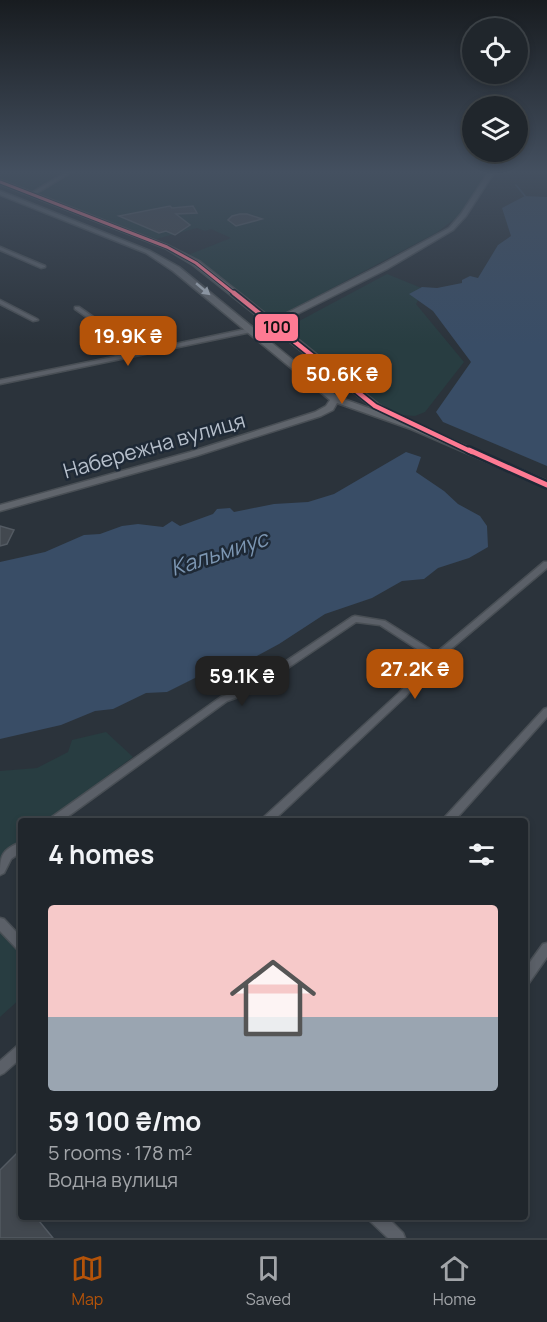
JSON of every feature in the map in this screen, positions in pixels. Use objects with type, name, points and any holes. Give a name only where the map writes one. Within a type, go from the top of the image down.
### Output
[{"type":"main road","points":[[90,229],[148,252],[176,268],[335,399],[412,426],[547,485]]},
{"type":"main road","points":[[118,229],[167,248],[195,263],[266,317],[366,399],[412,426]]},
{"type":"main road","points":[[387,268],[450,229]]},
{"type":"main road","points":[[283,331],[284,324],[288,321],[459,229]]},
{"type":"main road","points":[[176,268],[185,263],[195,263]]},
{"type":"main road","points":[[266,317],[282,318],[339,293]]},
{"type":"main road","points":[[325,391],[341,391],[350,386]]},
{"type":"main road","points":[[318,414],[330,408],[335,399]]},
{"type":"main road","points":[[336,410],[366,399]]},
{"type":"main road","points":[[336,410],[368,412]]},
{"type":"main road","name":"Набережна вулиця","points":[[0,508],[193,454],[336,410]]},
{"type":"street","points":[[0,248],[43,267]]},
{"type":"street","points":[[0,302],[35,320]]},
{"type":"street","points":[[77,308],[107,329],[126,356]]},
{"type":"street","points":[[0,382],[251,330]]},
{"type":"street","points":[[270,818],[402,695],[436,657],[547,564]]},
{"type":"street","points":[[59,818],[224,699],[249,690],[355,619],[382,623],[436,657]]},
{"type":"street","points":[[450,818],[547,711]]},
{"type":"street","points":[[0,870],[8,856],[18,848]]},
{"type":"street","points":[[0,923],[18,942]]},
{"type":"street","points":[[528,975],[547,948]]},
{"type":"street","points":[[0,1069],[18,1053]]},
{"type":"street","points":[[379,1220],[398,1238]]},
{"type":"green space","points":[[128,229],[194,229],[156,239]]},
{"type":"green space","points":[[199,229],[442,229],[280,316],[271,316],[188,255],[231,238],[211,229],[205,231]]},
{"type":"green space","points":[[387,274],[424,289],[416,304],[464,362],[425,412],[415,416],[401,415],[386,410],[286,328]]},
{"type":"green space","points":[[106,732],[133,757],[51,818],[18,818],[18,843],[0,860],[0,771],[37,768],[68,752],[72,740]]},
{"type":"green space","points":[[0,928],[18,946],[18,1001],[0,1017]]},
{"type":"water","points":[[509,229],[547,229],[547,466],[443,422],[436,412],[471,362],[433,311],[409,294],[422,287],[437,288],[462,283],[462,280],[470,276],[478,278],[498,245],[511,236]]},
{"type":"water","name":"Кальмиус","points":[[406,452],[421,457],[416,472],[444,491],[458,504],[480,516],[487,526],[488,547],[469,558],[438,568],[424,579],[402,581],[372,598],[325,614],[255,657],[237,657],[167,692],[146,693],[113,709],[95,711],[61,725],[0,739],[0,562],[45,552],[84,535],[100,534],[122,526],[138,524],[163,527],[172,521],[180,526],[213,514],[217,509],[230,508],[234,512],[274,504],[308,502],[334,494]]},
{"type":"building","points":[[149,229],[184,229],[175,235],[166,231],[159,233]]},
{"type":"building","points":[[0,526],[14,530],[7,544],[0,546]]},
{"type":"building","points":[[18,1152],[18,1220],[38,1220],[53,1238],[0,1238],[0,1170]]},
{"type":"transit line","name":"100","points":[[120,229],[167,247],[196,263],[375,406],[411,425],[547,485]]}]
